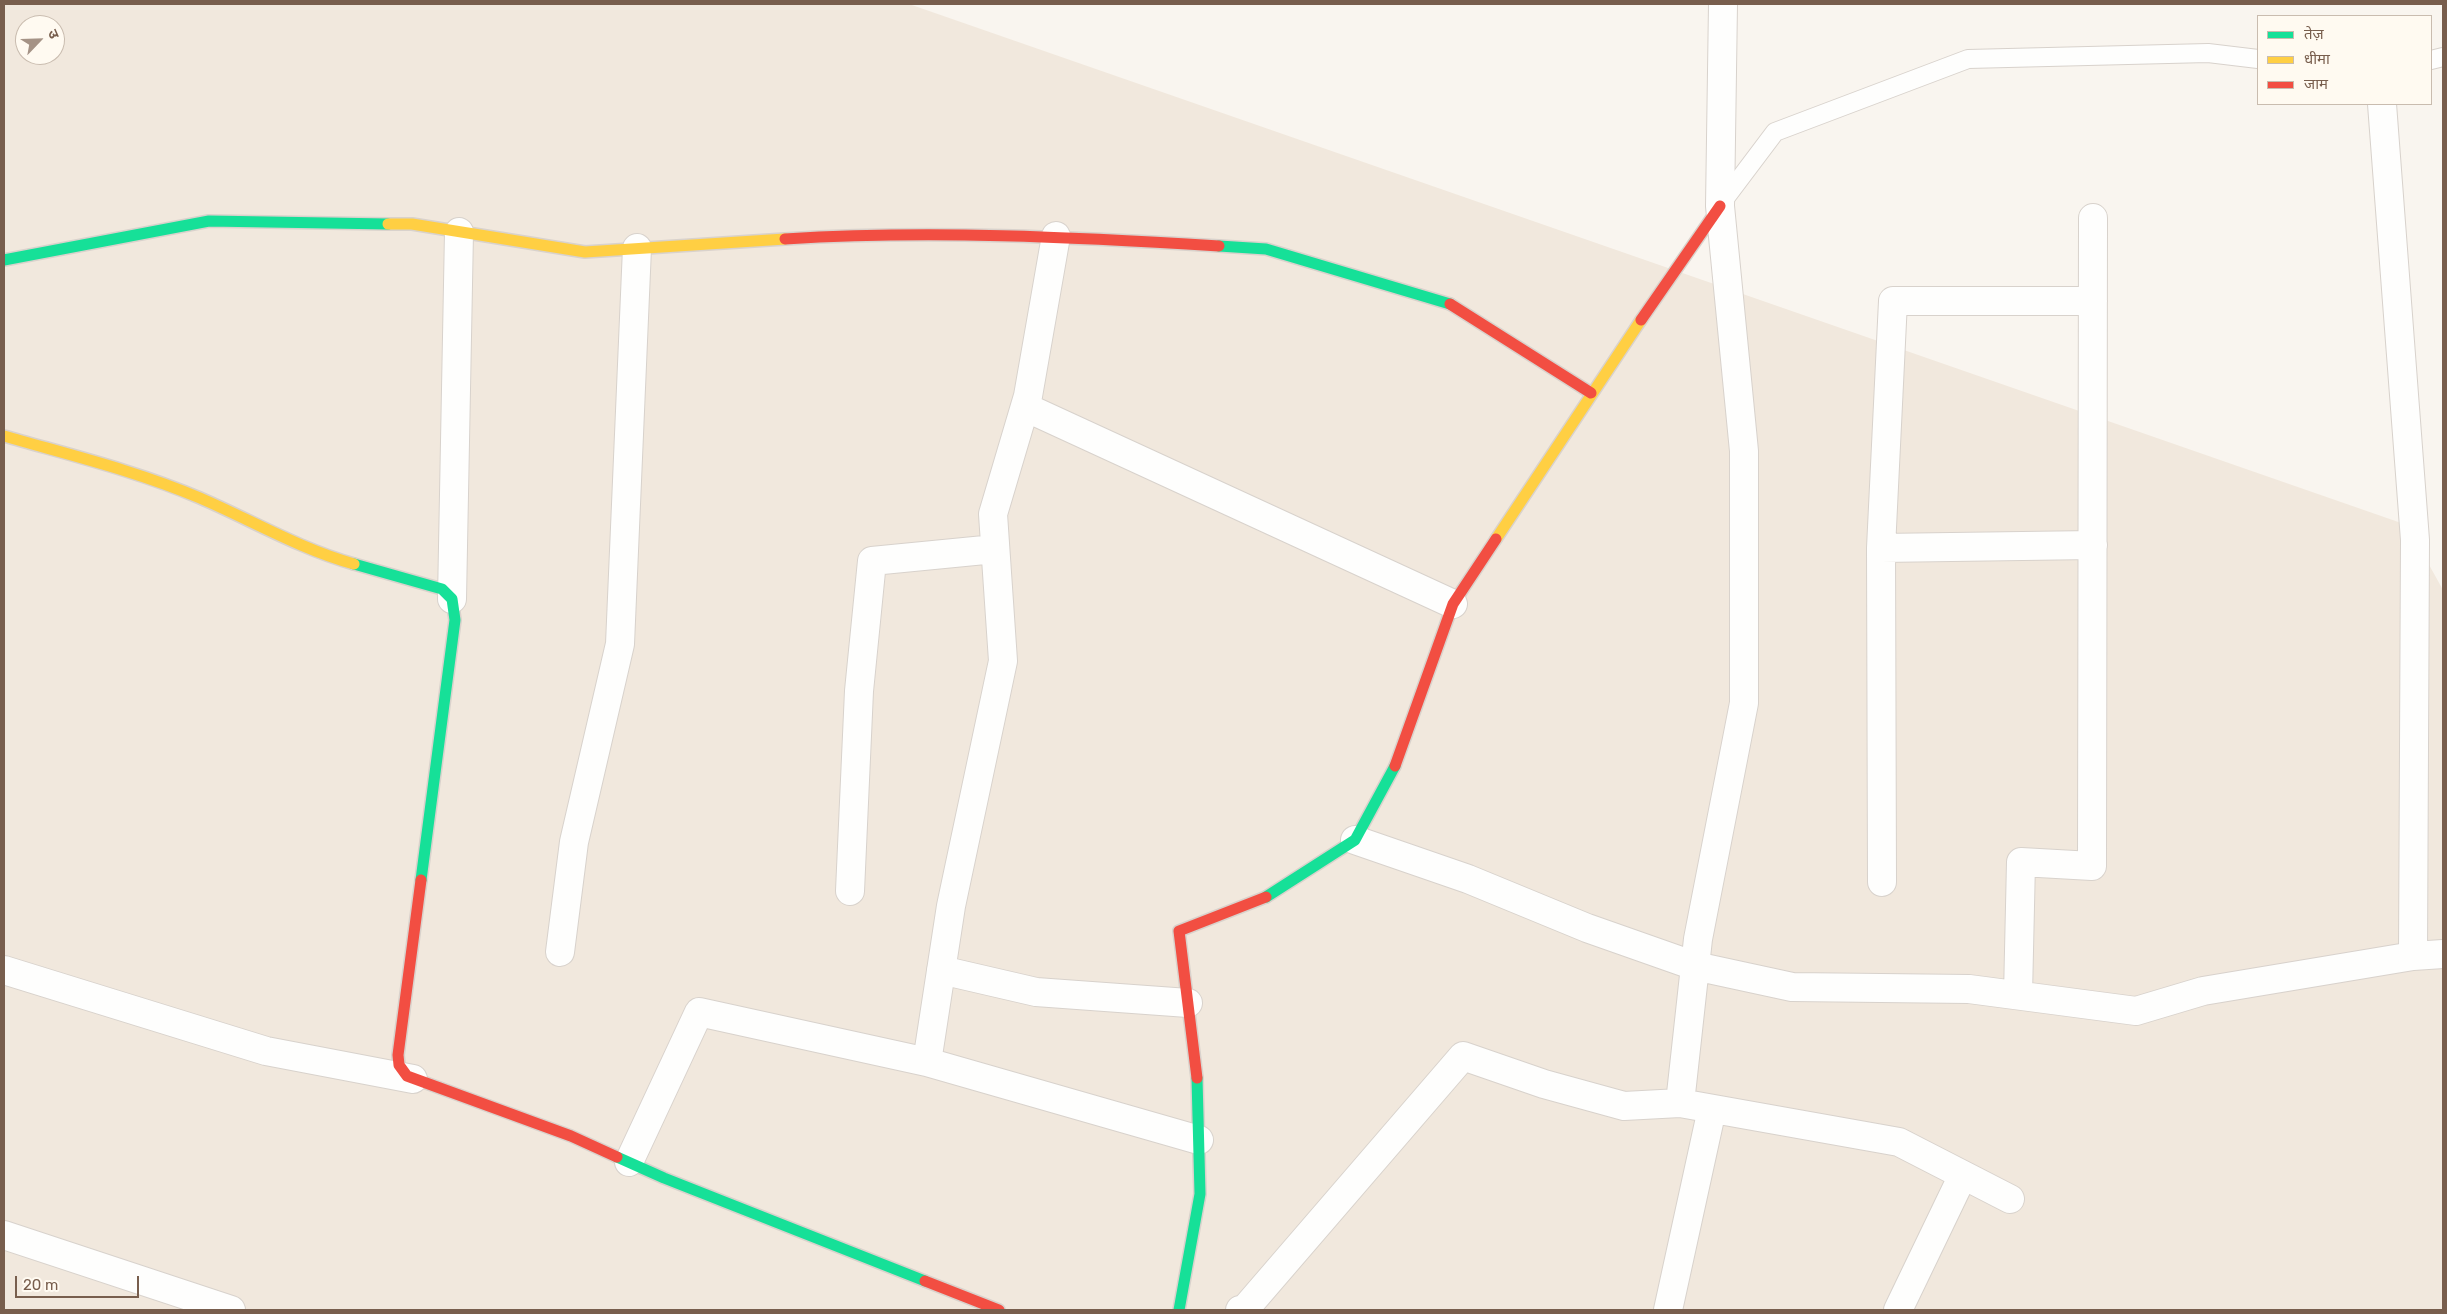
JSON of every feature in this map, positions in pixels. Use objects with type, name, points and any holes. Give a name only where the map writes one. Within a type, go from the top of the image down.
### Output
[{"type":"street","points":[[1680,1103],[1698,939],[1744,703],[1744,451],[1720,206],[1723,4]]},
{"type":"street","points":[[2382,105],[2415,540],[2413,956]]},
{"type":"street","points":[[1179,1310],[1200,1194],[1199,1095],[1179,931],[1264,899],[1355,840],[1398,761],[1453,604],[1591,393],[1720,206]]},
{"type":"street","points":[[2018,995],[2021,862],[2092,866],[2093,218]]},
{"type":"street","points":[[4,260],[209,221],[412,224],[585,252],[869,234],[1056,236],[1266,250],[1449,303],[1591,393]]},
{"type":"street","points":[[413,1079],[402,1071],[398,1055],[455,620],[452,599],[459,232]]},
{"type":"street","points":[[927,1062],[951,906],[1003,661],[993,514],[1025,407],[1056,236]]},
{"type":"street","points":[[560,952],[574,842],[620,644],[637,248]]},
{"type":"street","points":[[1882,882],[1881,548],[1893,300],[2093,301]]},
{"type":"street","points":[[1025,407],[1453,604]]},
{"type":"street","points":[[4,436],[147,477],[200,498],[306,547],[350,563],[442,589],[452,599]]},
{"type":"street","points":[[1881,548],[2093,545]]},
{"type":"street","points":[[850,891],[859,691],[872,562],[995,549]]},
{"type":"street","points":[[1355,840],[1468,879],[1587,928],[1695,966],[1792,987],[1969,989],[2136,1011],[2203,991],[2413,956],[2443,954]]},
{"type":"street","points":[[4,970],[266,1051],[413,1079],[572,1136],[664,1178],[999,1310]]},
{"type":"street","points":[[941,970],[1036,992],[1188,1003]]},
{"type":"street","points":[[629,1162],[699,1012],[927,1062],[1199,1140]]},
{"type":"street","points":[[1240,1310],[1245,1309],[1464,1056],[1544,1084],[1624,1106],[1680,1103],[1899,1142],[2010,1199]]},
{"type":"street","points":[[1668,1310],[1712,1108]]},
{"type":"street","points":[[1898,1310],[1963,1175]]},
{"type":"street","points":[[4,1235],[232,1310]]},
{"type":"lane","points":[[1720,206],[1775,132],[1968,59],[2208,53],[2257,59]]},
{"type":"shaded area","points":[[4,4],[909,4],[2407,525],[2443,590],[2443,1310],[4,1310]]},
{"type":"traffic: fast","points":[[4,260],[209,221],[388,224]]},
{"type":"traffic: fast","points":[[1219,246],[1266,249],[1450,304]]},
{"type":"traffic: fast","points":[[354,564],[442,589],[452,599],[455,620],[421,880]]},
{"type":"traffic: fast","points":[[1266,897],[1355,840],[1395,766]]},
{"type":"traffic: fast","points":[[1179,1310],[1200,1194],[1197,1078]]},
{"type":"traffic: fast","points":[[617,1157],[664,1178],[925,1281]]},
{"type":"traffic: slow","points":[[388,224],[412,224],[585,252],[785,239]]},
{"type":"traffic: slow","points":[[1496,539],[1641,320]]},
{"type":"traffic: slow","points":[[4,436],[103,464],[176,488],[295,542],[354,564]]},
{"type":"traffic: jam","points":[[1641,320],[1720,206]]},
{"type":"traffic: jam","points":[[785,239],[839,236],[948,235],[1110,240],[1219,246]]},
{"type":"traffic: jam","points":[[1450,304],[1591,393]]},
{"type":"traffic: jam","points":[[1395,766],[1453,604],[1496,539]]},
{"type":"traffic: jam","points":[[421,880],[398,1055],[399,1065],[407,1076],[571,1136],[617,1157]]},
{"type":"traffic: jam","points":[[1197,1078],[1179,931],[1266,897]]},
{"type":"traffic: jam","points":[[925,1281],[999,1310]]}]
